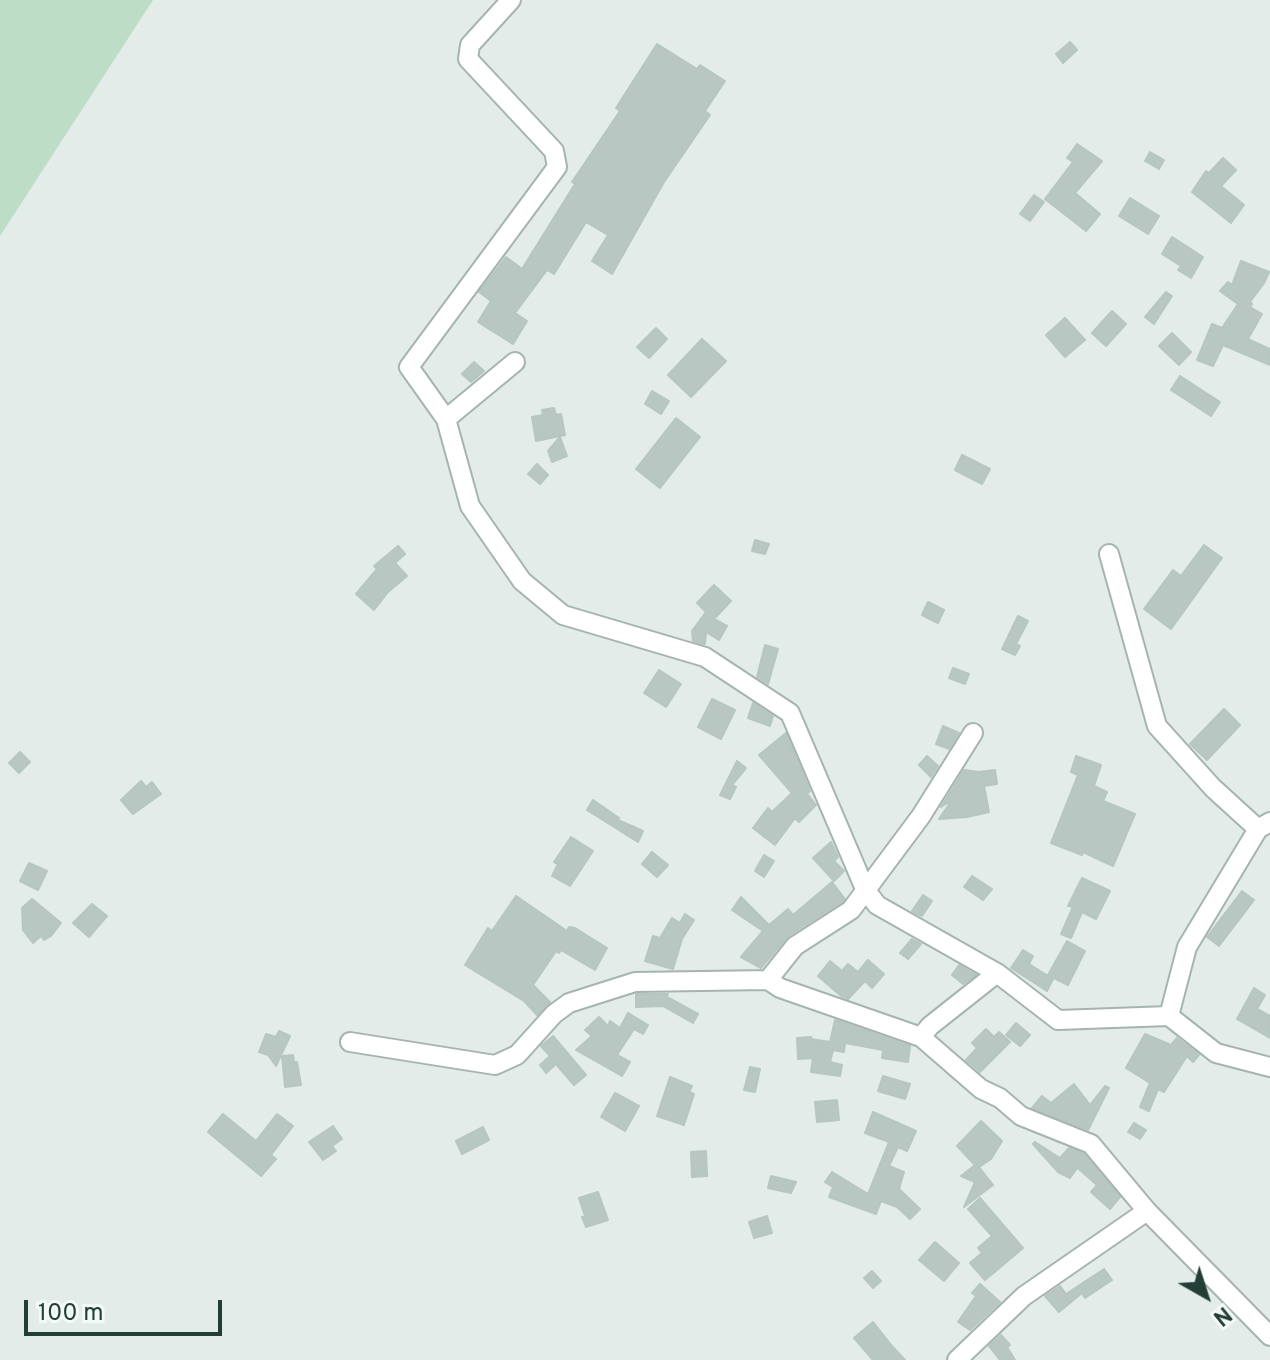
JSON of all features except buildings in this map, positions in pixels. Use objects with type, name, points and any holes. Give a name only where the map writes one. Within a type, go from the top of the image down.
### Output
[{"type":"street","points":[[511,0],[470,45],[468,59],[554,151],[557,167],[409,367],[446,419],[470,506],[522,581],[563,615],[705,657],[790,713],[865,889],[877,905],[997,973],[1058,1020],[1169,1016],[1216,1053],[1270,1067]]},
{"type":"street","points":[[446,419],[515,362]]},
{"type":"street","points":[[1109,554],[1157,726],[1213,788],[1264,825],[1187,947],[1169,1016]]},
{"type":"street","points":[[768,980],[795,946],[851,910],[921,816],[973,733]]},
{"type":"street","points":[[921,1037],[930,1026],[997,973]]},
{"type":"street","points":[[350,1042],[495,1065],[517,1055],[554,1014],[569,1003],[635,982],[768,980],[780,988],[921,1037],[981,1089],[1000,1098],[1021,1116],[1091,1144],[1147,1211],[1270,1336]]},
{"type":"street","points":[[957,1360],[1024,1296],[1147,1211]]},
{"type":"green space","points":[[0,0],[153,0],[0,236]]}]
